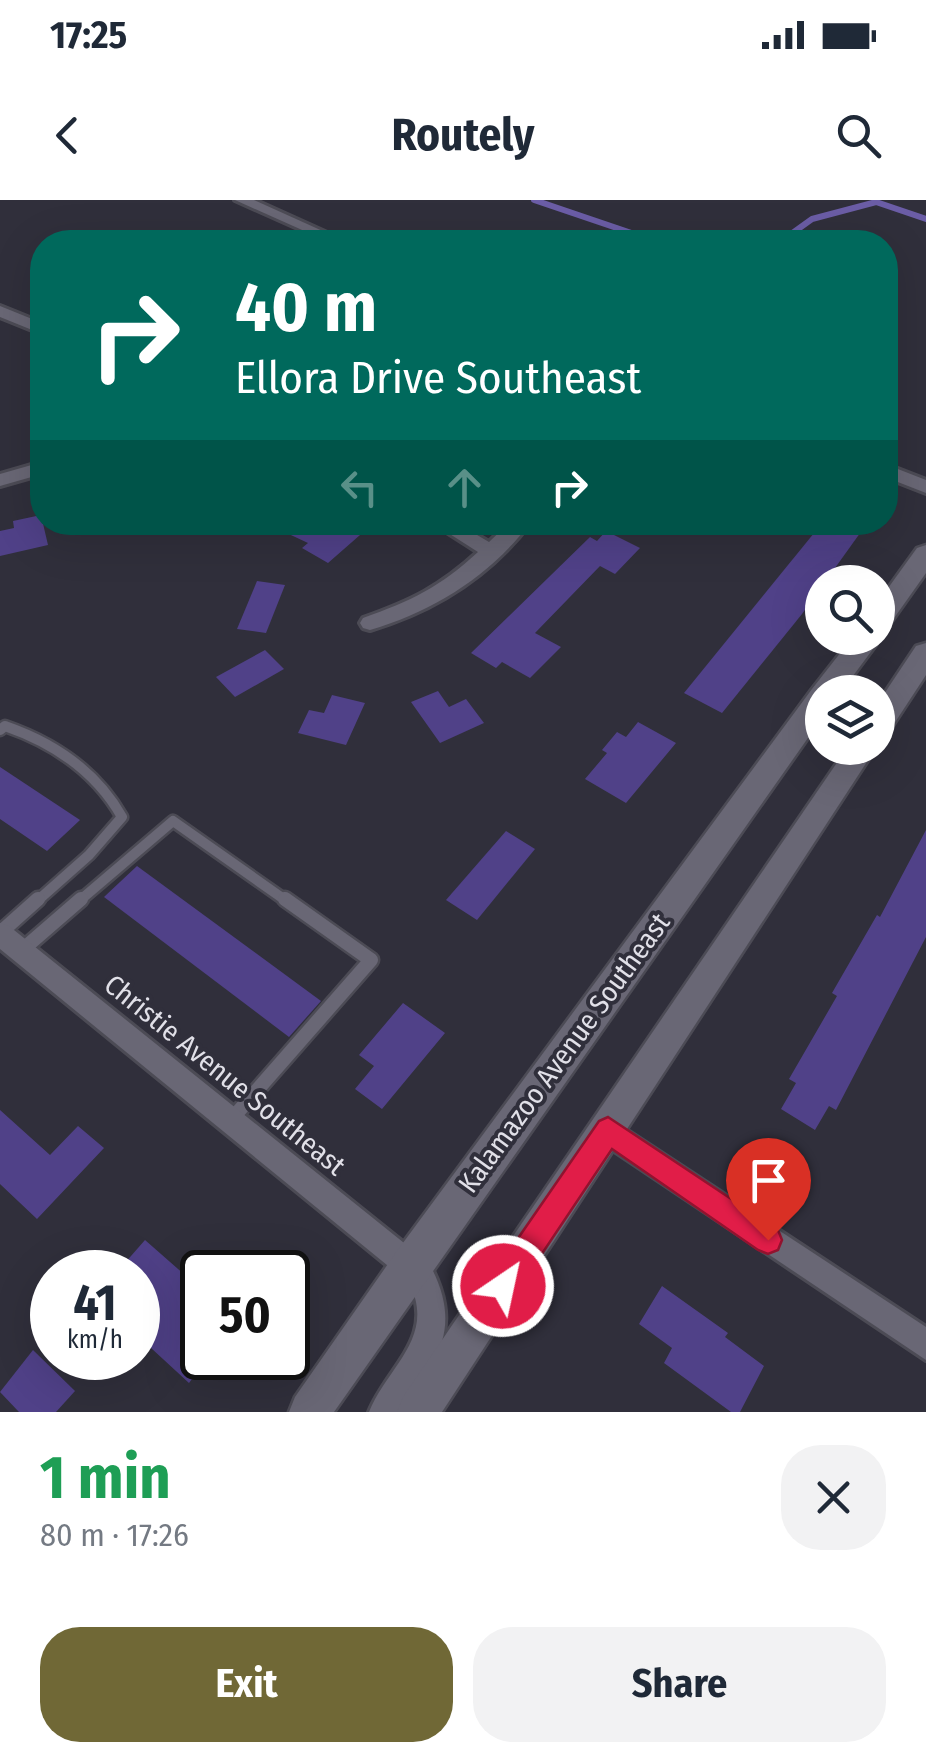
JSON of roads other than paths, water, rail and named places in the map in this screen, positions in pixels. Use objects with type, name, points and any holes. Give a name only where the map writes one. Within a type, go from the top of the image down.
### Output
[{"type":"main road","points":[[895,597],[926,554]]},
{"type":"main road","points":[[895,700],[926,653]]},
{"type":"main road","name":"Kalamazoo Avenue Southeast","points":[[310,1412],[410,1265],[805,721]]},
{"type":"main road","points":[[418,1412],[851,765]]},
{"type":"street","points":[[242,200],[312,230]]},
{"type":"street","points":[[0,311],[30,324]]},
{"type":"street","points":[[0,480],[30,471]]},
{"type":"street","points":[[898,475],[926,487]]},
{"type":"street","points":[[463,535],[491,551]]},
{"type":"street","points":[[370,623],[436,597],[508,535]]},
{"type":"street","name":"Christie Avenue Southeast","points":[[7,939],[410,1265]]},
{"type":"street","points":[[608,1130],[926,1345]]},
{"type":"street","points":[[384,1412],[429,1342],[436,1318],[430,1289],[410,1265]]},
{"type":"lane","points":[[0,730],[5,726],[33,734],[110,791],[122,817],[7,939]]},
{"type":"lane","points":[[7,939],[173,821],[371,960],[230,1121]]},
{"type":"waterway","points":[[534,200],[623,230]]},
{"type":"waterway","points":[[797,230],[812,219],[876,202],[926,219]]}]
